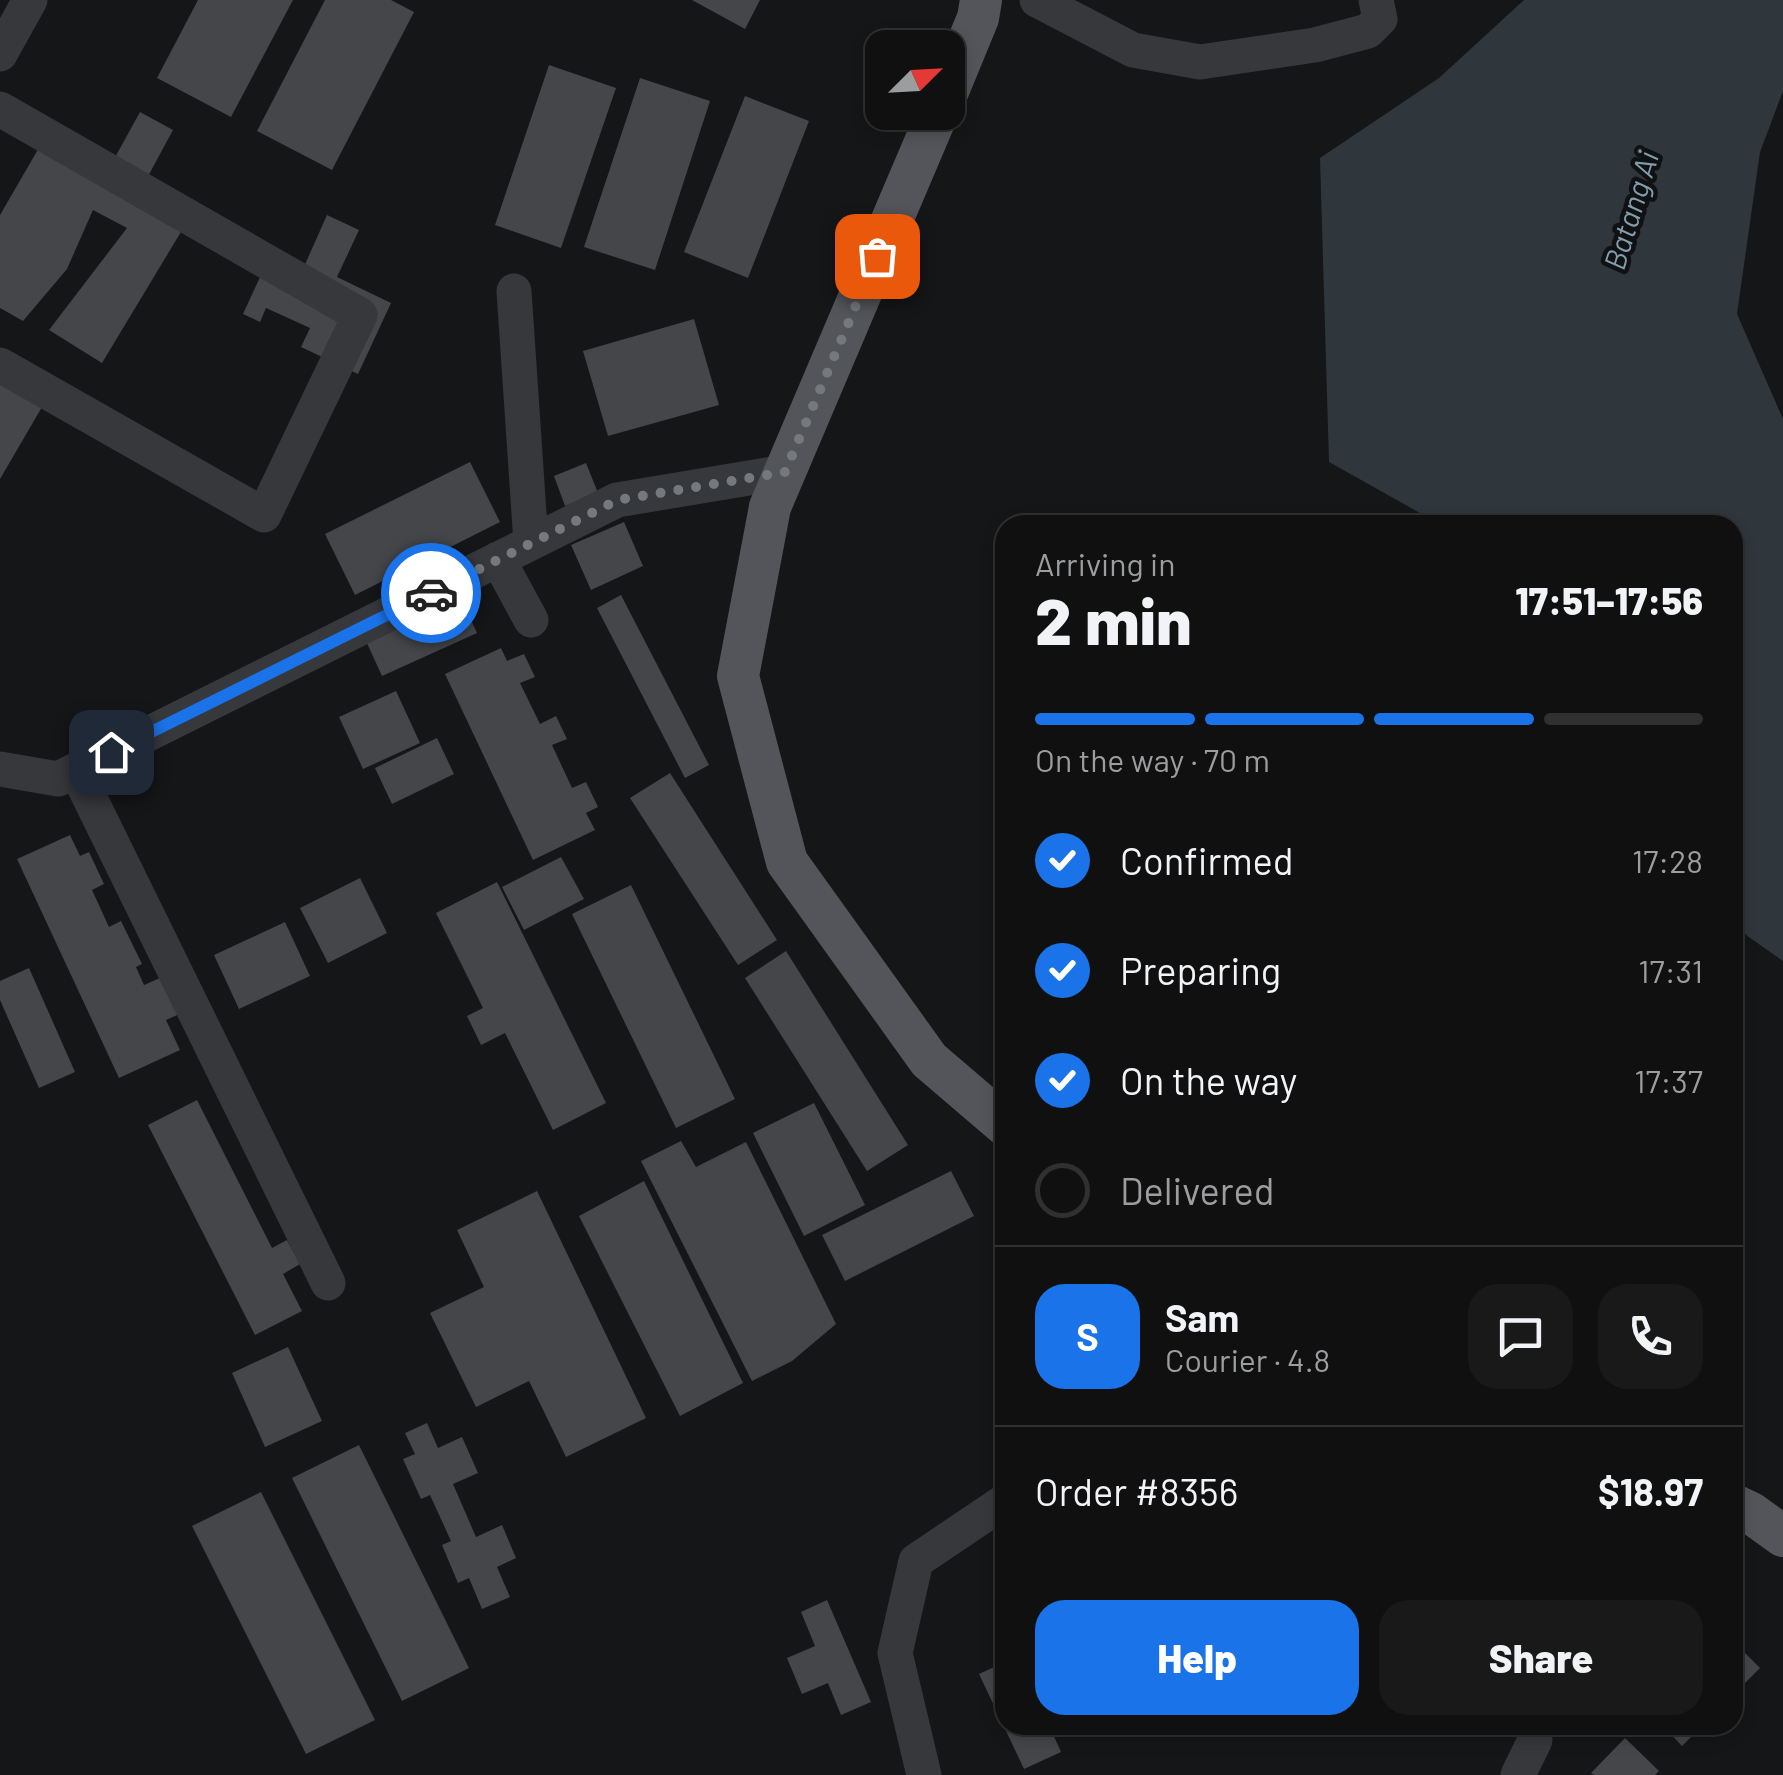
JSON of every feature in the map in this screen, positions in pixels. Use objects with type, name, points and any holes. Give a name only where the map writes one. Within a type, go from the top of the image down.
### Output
[{"type":"main road","points":[[965,49],[981,0]]},
{"type":"main road","points":[[930,130],[770,507],[738,676],[788,862],[929,1060],[995,1116]]},
{"type":"main road","points":[[1743,1509],[1783,1536]]},
{"type":"street","points":[[0,54],[30,0]]},
{"type":"street","points":[[1037,0],[1133,50],[1200,62],[1315,45],[1368,31],[1380,20],[1376,0]]},
{"type":"street","points":[[0,365],[264,515],[360,315],[2,115]]},
{"type":"street","points":[[514,290],[531,543]]},
{"type":"street","points":[[0,769],[58,779],[618,500],[785,472]]},
{"type":"street","points":[[498,559],[531,620]]},
{"type":"street","points":[[76,770],[328,1284]]},
{"type":"street","points":[[924,1775],[895,1653],[916,1561],[995,1508]]},
{"type":"street","points":[[1518,1775],[1534,1735]]},
{"type":"water","name":"Batang Ai","points":[[1524,0],[1783,0],[1783,91],[1760,152],[1737,314],[1783,419],[1783,961],[1743,929],[1743,515],[1422,515],[1329,462],[1320,158],[1439,78]]},
{"type":"building","points":[[198,0],[293,0],[231,117],[157,78]]},
{"type":"building","points":[[325,0],[391,0],[414,12],[332,170],[257,131]]},
{"type":"building","points":[[692,0],[760,0],[745,29]]},
{"type":"building","points":[[549,65],[616,88],[561,248],[495,225]]},
{"type":"building","points":[[640,78],[710,101],[655,270],[584,247]]},
{"type":"building","points":[[745,96],[809,121],[748,278],[684,252]]},
{"type":"building","points":[[140,112],[173,130],[146,180],[196,207],[102,363],[49,330],[127,228],[93,210],[67,269],[23,321],[0,308],[0,215],[51,127],[113,161]]},
{"type":"building","points":[[327,215],[359,230],[337,277],[391,303],[358,374],[301,347],[310,328],[266,308],[260,322],[243,314],[267,262],[299,278]]},
{"type":"building","points":[[694,319],[719,405],[608,436],[583,351]]},
{"type":"building","points":[[0,367],[49,395],[0,479]]},
{"type":"building","points":[[470,462],[500,522],[355,595],[325,534]]},
{"type":"building","points":[[586,463],[598,493],[565,506],[554,476]]},
{"type":"building","points":[[624,522],[643,566],[591,590],[571,545]]},
{"type":"building","points":[[621,595],[709,765],[685,778],[597,608]]},
{"type":"building","points":[[460,596],[477,633],[382,676],[365,639]]},
{"type":"building","points":[[501,648],[507,661],[524,654],[535,677],[520,683],[540,724],[556,716],[567,739],[552,745],[572,788],[586,782],[598,807],[586,813],[595,830],[533,860],[445,674]]},
{"type":"building","points":[[396,691],[420,743],[363,769],[339,717]]},
{"type":"building","points":[[437,738],[454,774],[392,804],[375,768]]},
{"type":"building","points":[[670,773],[777,940],[738,965],[630,798]]},
{"type":"building","points":[[70,835],[80,856],[89,852],[104,884],[92,890],[109,927],[121,921],[142,964],[136,967],[144,985],[167,975],[184,1012],[166,1020],[180,1050],[119,1078],[17,859]]},
{"type":"building","points":[[561,857],[584,899],[524,930],[502,887]]},
{"type":"building","points":[[360,878],[387,933],[328,963],[300,908]]},
{"type":"building","points":[[497,882],[606,1103],[553,1130],[505,1033],[481,1045],[467,1016],[483,1008],[436,913]]},
{"type":"building","points":[[631,885],[735,1099],[676,1128],[572,914]]},
{"type":"building","points":[[285,922],[310,976],[239,1009],[214,955]]},
{"type":"building","points":[[786,951],[908,1145],[867,1171],[745,978]]},
{"type":"building","points":[[29,968],[75,1072],[39,1088],[0,1000],[0,981]]},
{"type":"building","points":[[197,1100],[272,1248],[287,1240],[300,1264],[283,1274],[302,1311],[255,1335],[148,1125]]},
{"type":"building","points":[[814,1103],[865,1205],[804,1236],[753,1133]]},
{"type":"building","points":[[681,1141],[696,1167],[746,1142],[836,1324],[792,1361],[752,1381],[641,1161]]},
{"type":"building","points":[[951,1171],[974,1216],[845,1281],[822,1235]]},
{"type":"building","points":[[644,1181],[743,1383],[680,1416],[579,1216]]},
{"type":"building","points":[[537,1191],[646,1418],[566,1457],[529,1381],[476,1407],[430,1313],[484,1287],[457,1230]]},
{"type":"building","points":[[288,1347],[322,1421],[265,1447],[232,1373]]},
{"type":"building","points":[[427,1423],[438,1448],[462,1437],[478,1473],[453,1484],[476,1537],[502,1525],[516,1558],[497,1567],[510,1597],[482,1609],[469,1578],[458,1583],[442,1545],[451,1541],[430,1495],[421,1499],[403,1459],[415,1454],[405,1433]]},
{"type":"building","points":[[359,1445],[469,1668],[402,1701],[292,1478]]},
{"type":"building","points":[[261,1492],[375,1720],[306,1754],[192,1526]]},
{"type":"building","points":[[827,1600],[871,1702],[841,1715],[828,1683],[802,1694],[787,1658],[815,1646],[801,1612]]},
{"type":"building","points":[[1743,1651],[1760,1668],[1743,1685]]},
{"type":"building","points":[[995,1667],[995,1708],[979,1674]]},
{"type":"building","points":[[1008,1735],[1053,1735],[1061,1752],[1024,1769]]},
{"type":"building","points":[[1672,1735],[1693,1735],[1682,1746]]},
{"type":"building","points":[[1625,1738],[1659,1771],[1655,1775],[1591,1773]]},
{"type":"way so far","points":[[431,593],[618,500],[785,472],[877,256]]},
{"type":"route","points":[[111,752],[431,593]]}]
